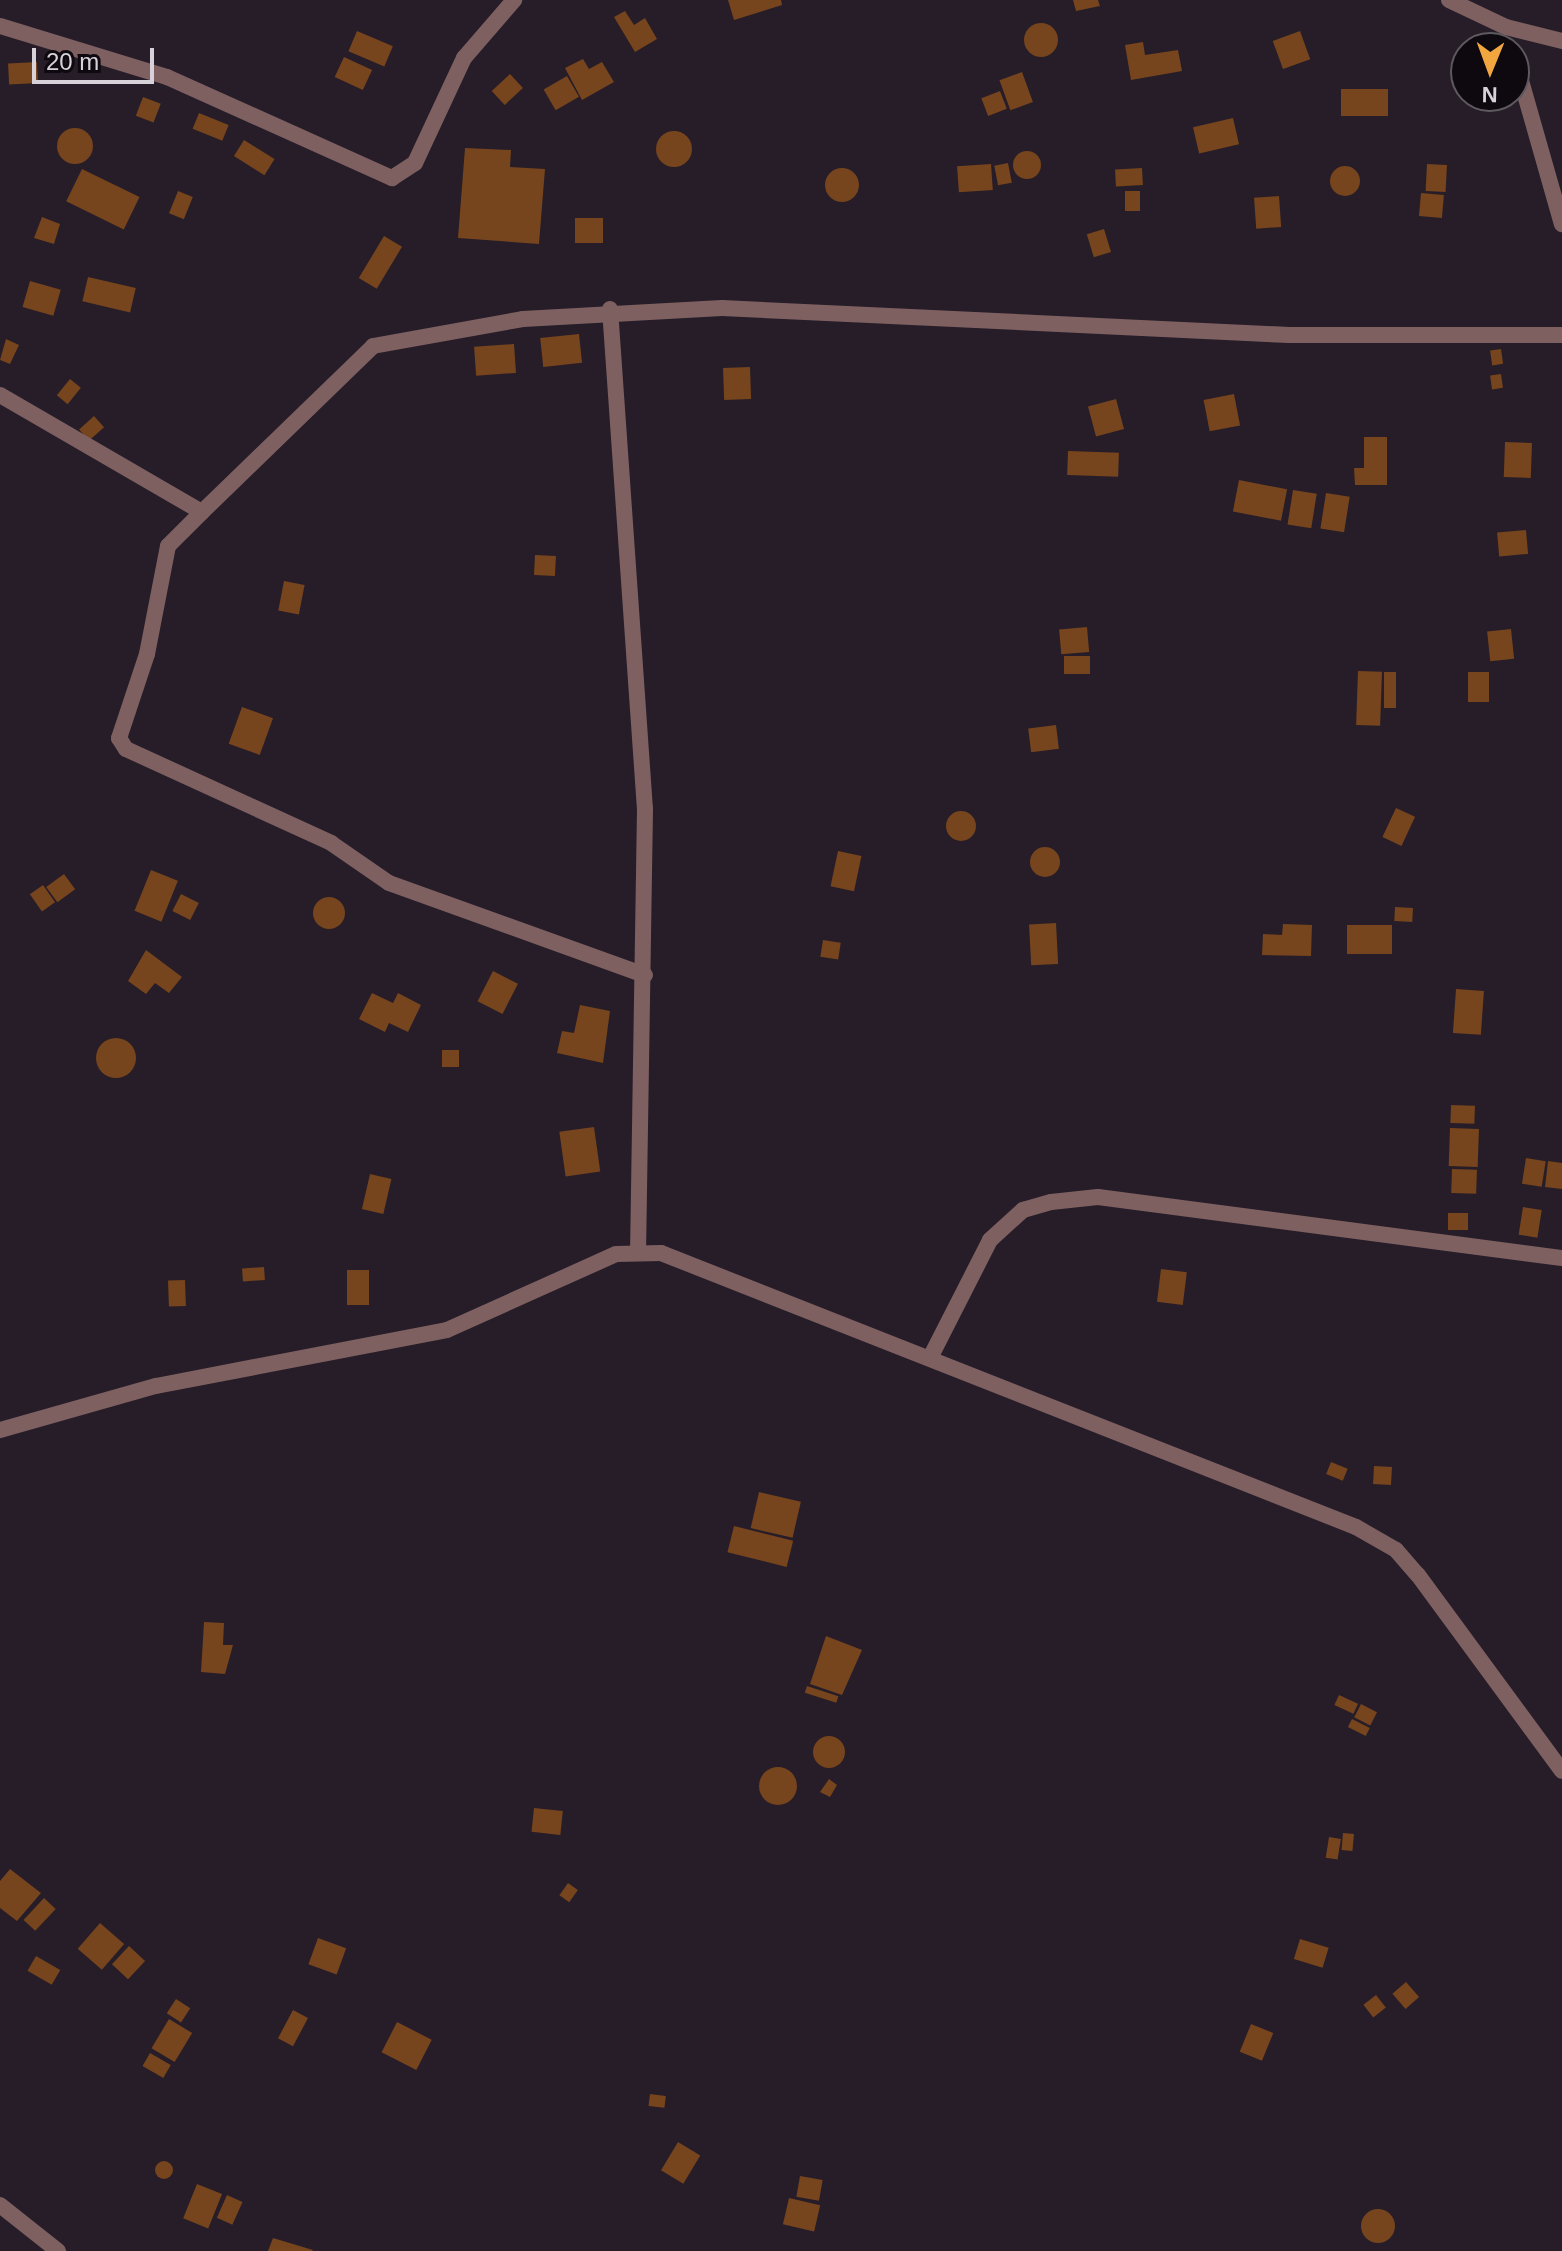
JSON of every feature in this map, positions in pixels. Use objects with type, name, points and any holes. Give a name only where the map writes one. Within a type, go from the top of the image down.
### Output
[{"type":"street","points":[[0,26],[167,77],[392,178],[415,163],[464,58],[514,0]]},
{"type":"street","points":[[1449,0],[1506,27],[1562,41]]},
{"type":"street","points":[[1506,27],[1507,32]]},
{"type":"street","points":[[1530,112],[1562,224]]},
{"type":"street","points":[[645,975],[389,883],[331,843],[126,749],[119,738],[147,654],[168,546],[373,346],[610,309],[738,309],[1289,335],[1562,335]]},
{"type":"street","points":[[610,309],[645,809],[645,975],[638,1250]]},
{"type":"street","points":[[0,395],[202,512]]},
{"type":"street","points":[[931,1356],[990,1240],[1023,1210],[1051,1202],[1098,1197],[1562,1258]]},
{"type":"street","points":[[0,1430],[156,1386],[447,1330],[638,1250],[775,1294],[1356,1527],[1396,1550],[1562,1771]]},
{"type":"street","points":[[0,2205],[58,2251]]},
{"type":"building","points":[[728,0],[781,0],[782,5],[734,20]]},
{"type":"building","points":[[1073,0],[1098,0],[1100,6],[1076,11]]},
{"type":"building","points":[[625,11],[634,25],[645,18],[657,39],[635,52],[614,17]]},
{"type":"building","points":[[1041,23],[1053,28],[1058,40],[1053,52],[1041,57],[1029,52],[1024,40],[1029,28]]},
{"type":"building","points":[[357,31],[393,46],[384,66],[348,51]]},
{"type":"building","points":[[1300,31],[1310,59],[1283,69],[1273,41]]},
{"type":"building","points":[[1143,42],[1145,55],[1178,50],[1182,71],[1131,80],[1125,45]]},
{"type":"building","points":[[344,57],[372,70],[363,90],[335,77]]},
{"type":"building","points":[[583,59],[589,69],[602,62],[614,82],[582,100],[565,68]]},
{"type":"building","points":[[37,62],[38,83],[9,84],[8,64]]},
{"type":"building","points":[[1022,72],[1033,102],[1010,110],[999,80]]},
{"type":"building","points":[[510,74],[523,88],[505,105],[492,91]]},
{"type":"building","points":[[567,76],[579,97],[556,110],[544,90]]},
{"type":"building","points":[[1341,89],[1388,89],[1388,116],[1341,116]]},
{"type":"building","points":[[1000,91],[1007,109],[988,116],[981,98]]},
{"type":"building","points":[[143,97],[161,104],[154,122],[136,116]]},
{"type":"building","points":[[199,113],[229,125],[222,141],[193,129]]},
{"type":"building","points":[[1233,118],[1239,144],[1199,154],[1193,127]]},
{"type":"building","points":[[75,128],[88,133],[93,146],[88,159],[75,164],[62,159],[57,146],[62,133]]},
{"type":"building","points":[[674,131],[687,136],[692,149],[687,162],[674,167],[661,162],[656,149],[661,136]]},
{"type":"building","points":[[244,140],[275,159],[264,175],[234,156]]},
{"type":"building","points":[[465,148],[511,150],[510,167],[545,169],[539,244],[458,238]]},
{"type":"building","points":[[1027,151],[1037,155],[1041,165],[1037,175],[1027,179],[1017,175],[1013,165],[1017,155]]},
{"type":"building","points":[[1008,163],[1012,183],[998,185],[994,166]]},
{"type":"building","points":[[991,164],[993,190],[959,192],[957,166]]},
{"type":"building","points":[[1427,164],[1447,165],[1446,192],[1426,191]]},
{"type":"building","points":[[1345,166],[1356,170],[1360,181],[1356,192],[1345,196],[1334,192],[1330,181],[1334,170]]},
{"type":"building","points":[[842,168],[854,173],[859,185],[854,197],[842,202],[830,197],[825,185],[830,173]]},
{"type":"building","points":[[1142,168],[1143,185],[1116,186],[1115,169]]},
{"type":"building","points":[[82,169],[140,197],[124,229],[66,201]]},
{"type":"building","points":[[178,191],[193,197],[184,219],[169,213]]},
{"type":"building","points":[[1125,191],[1140,191],[1140,211],[1125,211]]},
{"type":"building","points":[[1421,193],[1444,195],[1442,218],[1419,216]]},
{"type":"building","points":[[1279,196],[1281,227],[1256,229],[1254,198]]},
{"type":"building","points":[[42,217],[60,224],[54,244],[34,238]]},
{"type":"building","points":[[575,218],[603,218],[603,243],[575,243]]},
{"type":"building","points":[[1104,229],[1111,252],[1094,257],[1087,234]]},
{"type":"building","points":[[384,236],[402,247],[377,289],[359,278]]},
{"type":"building","points":[[88,277],[136,288],[130,312],[82,301]]},
{"type":"building","points":[[30,281],[61,290],[53,316],[23,307]]},
{"type":"building","points":[[579,334],[582,363],[543,367],[540,338]]},
{"type":"building","points":[[6,339],[19,345],[10,364],[0,360]]},
{"type":"building","points":[[514,344],[516,373],[476,376],[474,347]]},
{"type":"building","points":[[1501,349],[1503,364],[1492,365],[1490,351]]},
{"type":"building","points":[[750,367],[751,399],[724,400],[723,368]]},
{"type":"building","points":[[1501,374],[1503,388],[1492,389],[1490,376]]},
{"type":"building","points":[[70,379],[81,388],[68,404],[57,395]]},
{"type":"building","points":[[1234,394],[1240,425],[1210,431],[1204,400]]},
{"type":"building","points":[[1116,399],[1124,429],[1096,436],[1088,407]]},
{"type":"building","points":[[94,416],[104,427],[89,441],[79,429]]},
{"type":"building","points":[[1364,437],[1387,437],[1387,485],[1355,485],[1354,468],[1364,468]]},
{"type":"building","points":[[1505,442],[1532,443],[1531,478],[1504,477]]},
{"type":"building","points":[[1068,451],[1119,453],[1118,477],[1067,475]]},
{"type":"building","points":[[1239,480],[1287,489],[1281,521],[1233,511]]},
{"type":"building","points":[[1293,490],[1317,494],[1311,528],[1288,525]]},
{"type":"building","points":[[1326,493],[1350,497],[1344,532],[1320,529]]},
{"type":"building","points":[[1526,530],[1528,554],[1499,556],[1497,533]]},
{"type":"building","points":[[535,555],[556,556],[555,576],[534,575]]},
{"type":"building","points":[[284,581],[305,585],[299,614],[278,610]]},
{"type":"building","points":[[1087,627],[1089,652],[1061,654],[1059,629]]},
{"type":"building","points":[[1511,629],[1514,659],[1490,661],[1487,632]]},
{"type":"building","points":[[1064,656],[1090,656],[1090,674],[1064,674]]},
{"type":"building","points":[[1358,671],[1382,672],[1380,726],[1356,725]]},
{"type":"building","points":[[1384,672],[1396,672],[1396,708],[1384,708]]},
{"type":"building","points":[[1468,672],[1489,672],[1489,702],[1468,702]]},
{"type":"building","points":[[242,707],[273,718],[260,755],[229,744]]},
{"type":"building","points":[[1056,725],[1059,749],[1031,752],[1028,728]]},
{"type":"building","points":[[1396,808],[1415,817],[1402,846],[1382,837]]},
{"type":"building","points":[[961,811],[972,815],[976,826],[972,837],[961,841],[950,837],[946,826],[950,815]]},
{"type":"building","points":[[1045,847],[1056,851],[1060,862],[1056,873],[1045,877],[1034,873],[1030,862],[1034,851]]},
{"type":"building","points":[[838,851],[861,856],[854,891],[831,886]]},
{"type":"building","points":[[151,870],[178,881],[161,922],[135,911]]},
{"type":"building","points":[[64,874],[75,889],[57,902],[46,887]]},
{"type":"building","points":[[43,885],[55,902],[42,911],[30,894]]},
{"type":"building","points":[[181,894],[199,903],[190,920],[172,911]]},
{"type":"building","points":[[329,897],[340,902],[345,913],[340,924],[329,929],[318,924],[313,913],[318,902]]},
{"type":"building","points":[[1395,907],[1413,908],[1412,922],[1394,921]]},
{"type":"building","points":[[1056,923],[1058,964],[1031,965],[1029,924]]},
{"type":"building","points":[[1283,924],[1312,925],[1311,956],[1262,955],[1263,934],[1282,935]]},
{"type":"building","points":[[1347,925],[1392,925],[1392,954],[1347,954]]},
{"type":"building","points":[[823,940],[841,943],[838,960],[820,957]]},
{"type":"building","points":[[146,950],[182,977],[169,993],[155,983],[146,994],[128,981]]},
{"type":"building","points":[[493,971],[518,984],[503,1014],[478,1001]]},
{"type":"building","points":[[1456,989],[1484,991],[1481,1035],[1453,1033]]},
{"type":"building","points":[[372,993],[393,1003],[398,993],[421,1005],[408,1032],[389,1023],[385,1032],[359,1019]]},
{"type":"building","points":[[580,1005],[610,1011],[603,1063],[557,1053],[562,1031],[574,1033]]},
{"type":"building","points":[[116,1038],[130,1044],[136,1058],[130,1072],[116,1078],[102,1072],[96,1058],[102,1044]]},
{"type":"building","points":[[442,1050],[459,1050],[459,1067],[442,1067]]},
{"type":"building","points":[[1451,1105],[1475,1106],[1474,1124],[1450,1123]]},
{"type":"building","points":[[594,1127],[600,1172],[566,1176],[559,1132]]},
{"type":"building","points":[[1450,1128],[1479,1129],[1478,1167],[1449,1166]]},
{"type":"building","points":[[1526,1158],[1546,1161],[1542,1187],[1522,1184]]},
{"type":"building","points":[[1548,1161],[1562,1163],[1562,1189],[1545,1187]]},
{"type":"building","points":[[1452,1169],[1477,1170],[1476,1194],[1451,1193]]},
{"type":"building","points":[[370,1174],[391,1179],[383,1214],[362,1209]]},
{"type":"building","points":[[1523,1207],[1542,1210],[1537,1238],[1519,1235]]},
{"type":"building","points":[[1448,1213],[1468,1213],[1468,1230],[1448,1230]]},
{"type":"building","points":[[264,1267],[265,1280],[243,1282],[242,1269]]},
{"type":"building","points":[[1161,1269],[1187,1272],[1183,1305],[1157,1302]]},
{"type":"building","points":[[347,1270],[369,1270],[369,1305],[347,1305]]},
{"type":"building","points":[[185,1280],[186,1306],[169,1307],[168,1281]]},
{"type":"building","points":[[1331,1462],[1348,1469],[1343,1481],[1326,1474]]},
{"type":"building","points":[[1374,1466],[1392,1467],[1391,1485],[1373,1484]]},
{"type":"building","points":[[759,1492],[801,1502],[793,1538],[751,1528]]},
{"type":"building","points":[[734,1526],[793,1541],[787,1567],[727,1552]]},
{"type":"building","points":[[204,1622],[224,1623],[223,1645],[233,1645],[225,1674],[201,1672]]},
{"type":"building","points":[[826,1636],[862,1650],[842,1695],[810,1684]]},
{"type":"building","points":[[807,1686],[838,1696],[836,1703],[805,1693]]},
{"type":"building","points":[[1339,1695],[1358,1704],[1353,1714],[1334,1705]]},
{"type":"building","points":[[1361,1704],[1377,1712],[1370,1726],[1354,1717]]},
{"type":"building","points":[[1352,1719],[1370,1728],[1366,1736],[1348,1727]]},
{"type":"building","points":[[829,1736],[841,1740],[845,1752],[841,1764],[829,1768],[817,1764],[813,1752],[817,1740]]},
{"type":"building","points":[[778,1767],[792,1772],[797,1786],[792,1800],[778,1805],[764,1800],[759,1786],[764,1772]]},
{"type":"building","points":[[829,1779],[837,1785],[830,1797],[820,1792]]},
{"type":"building","points":[[534,1808],[563,1811],[560,1835],[531,1832]]},
{"type":"building","points":[[1343,1833],[1354,1834],[1352,1851],[1342,1850]]},
{"type":"building","points":[[1329,1837],[1341,1839],[1338,1860],[1326,1858]]},
{"type":"building","points":[[10,1869],[41,1893],[17,1921],[0,1908],[0,1881]]},
{"type":"building","points":[[568,1883],[578,1890],[569,1902],[559,1895]]},
{"type":"building","points":[[44,1898],[56,1909],[35,1931],[24,1920]]},
{"type":"building","points":[[100,1923],[124,1944],[102,1970],[78,1949]]},
{"type":"building","points":[[318,1938],[346,1948],[337,1975],[308,1964]]},
{"type":"building","points":[[1300,1939],[1329,1948],[1323,1968],[1294,1959]]},
{"type":"building","points":[[129,1946],[145,1961],[128,1979],[112,1964]]},
{"type":"building","points":[[36,1956],[60,1970],[52,1985],[28,1971]]},
{"type":"building","points":[[1406,1982],[1419,1997],[1406,2009],[1392,1994]]},
{"type":"building","points":[[1376,1995],[1386,2008],[1373,2017],[1363,2005]]},
{"type":"building","points":[[176,1999],[190,2008],[181,2023],[167,2013]]},
{"type":"building","points":[[293,2010],[308,2018],[293,2046],[278,2038]]},
{"type":"building","points":[[169,2019],[192,2033],[175,2062],[151,2048]]},
{"type":"building","points":[[397,2022],[432,2040],[416,2070],[382,2052]]},
{"type":"building","points":[[1251,2024],[1273,2033],[1262,2061],[1240,2052]]},
{"type":"building","points":[[150,2053],[171,2065],[163,2078],[143,2066]]},
{"type":"building","points":[[650,2094],[666,2096],[664,2108],[649,2106]]},
{"type":"building","points":[[678,2142],[700,2155],[683,2184],[661,2170]]},
{"type":"building","points":[[164,2161],[173,2170],[164,2179],[155,2170]]},
{"type":"building","points":[[800,2176],[823,2180],[819,2201],[796,2197]]},
{"type":"building","points":[[197,2184],[222,2194],[208,2228],[183,2218]]},
{"type":"building","points":[[227,2195],[243,2202],[232,2225],[217,2218]]},
{"type":"building","points":[[789,2198],[820,2205],[814,2232],[783,2224]]},
{"type":"building","points":[[1378,2209],[1390,2214],[1395,2226],[1390,2238],[1378,2243],[1366,2238],[1361,2226],[1366,2214]]},
{"type":"building","points":[[273,2238],[313,2250],[268,2251]]}]
